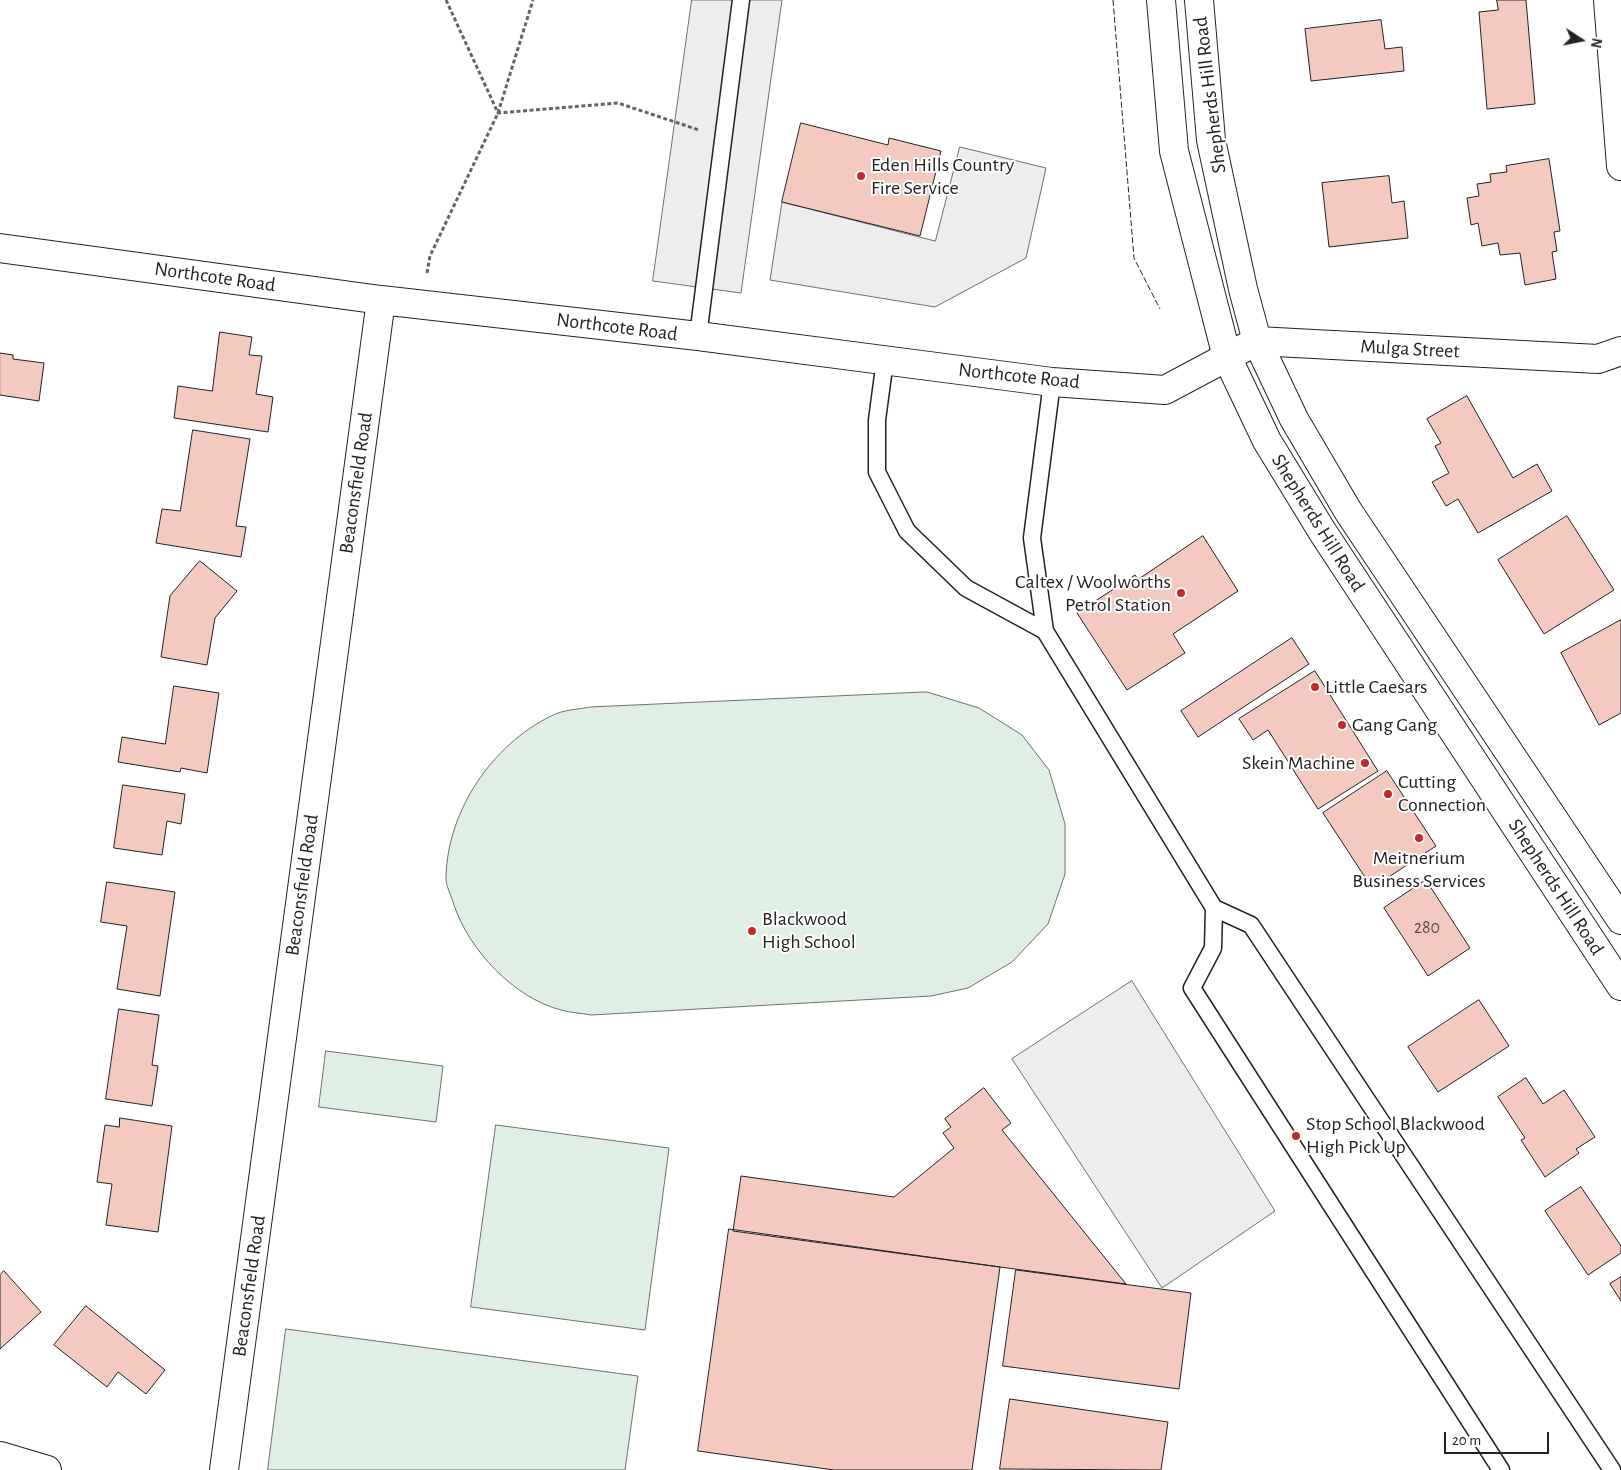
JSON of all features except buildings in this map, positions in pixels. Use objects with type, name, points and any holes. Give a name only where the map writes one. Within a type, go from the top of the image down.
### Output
[{"type":"street","name":"Shepherds Hill Road","points":[[1161,0],[1174,151],[1227,357],[1267,441],[1322,531],[1621,986]]},
{"type":"street","name":"Shepherds Hill Road","points":[[1199,0],[1211,140],[1243,289],[1257,340],[1294,419],[1348,511],[1621,920]]},
{"type":"street","points":[[1608,0],[1621,166]]},
{"type":"street","name":"Northcote Road","points":[[0,248],[381,300],[698,336],[1052,382],[1165,390],[1227,357]]},
{"type":"street","name":"Beaconsfield Road","points":[[224,1470],[381,300]]},
{"type":"street","points":[[1227,357],[1257,340]]},
{"type":"street","name":"Mulga Street","points":[[1257,340],[1610,355]]},
{"type":"street","points":[[0,1456],[47,1470]]},
{"type":"lane","points":[[698,336],[741,0]]},
{"type":"lane","points":[[885,360],[877,420],[877,472],[907,531],[966,588],[1045,631]]},
{"type":"lane","points":[[1052,382],[1032,538],[1045,631],[1214,908],[1213,948],[1192,988],[1501,1470]]},
{"type":"lane","points":[[1214,908],[1251,925],[1612,1470]]},
{"type":"path","points":[[446,0],[498,113]]},
{"type":"path","points":[[422,304],[430,256],[498,113],[534,0]]},
{"type":"path","points":[[498,113],[618,102],[723,138]]},
{"type":"green space","points":[[927,692],[979,708],[1022,735],[1049,770],[1065,824],[1065,874],[1048,924],[1012,962],[968,988],[931,996],[591,1015],[565,1011],[544,1004],[510,983],[482,955],[470,939],[461,922],[448,887],[446,876],[449,851],[455,827],[465,804],[477,782],[492,762],[510,744],[530,728],[555,714],[591,707]]},
{"type":"green space","points":[[326,1051],[443,1066],[436,1122],[319,1107]]},
{"type":"green space","points":[[496,1125],[669,1148],[645,1330],[471,1307]]},
{"type":"green space","points":[[286,1329],[638,1376],[625,1470],[268,1470]]},
{"type":"shaded area","points":[[692,0],[782,0],[741,293],[653,281]]},
{"type":"shaded area","points":[[960,147],[1046,168],[1026,258],[935,307],[770,280],[782,202],[935,241]]},
{"type":"shaded area","points":[[1132,981],[1275,1211],[1162,1288],[1012,1059]]},
{"type":"fence","points":[[1113,0],[1134,258],[1160,309]]},
{"type":"place","name":"Eden Hills Country Fire Service","points":[[861,176]]},
{"type":"place","name":"Caltex / Woolworths Petrol Station","points":[[1181,593]]},
{"type":"place","name":"Little Caesars","points":[[1315,687]]},
{"type":"place","name":"Gang Gang","points":[[1342,725]]},
{"type":"place","name":"Skein Machine","points":[[1365,763]]},
{"type":"place","name":"Cutting Connection","points":[[1388,794]]},
{"type":"place","name":"Meitnerium Business Services","points":[[1419,838]]},
{"type":"place","name":"Blackwood High School","points":[[752,931]]},
{"type":"place","name":"Stop School Blackwood High Pick Up","points":[[1296,1136]]}]
